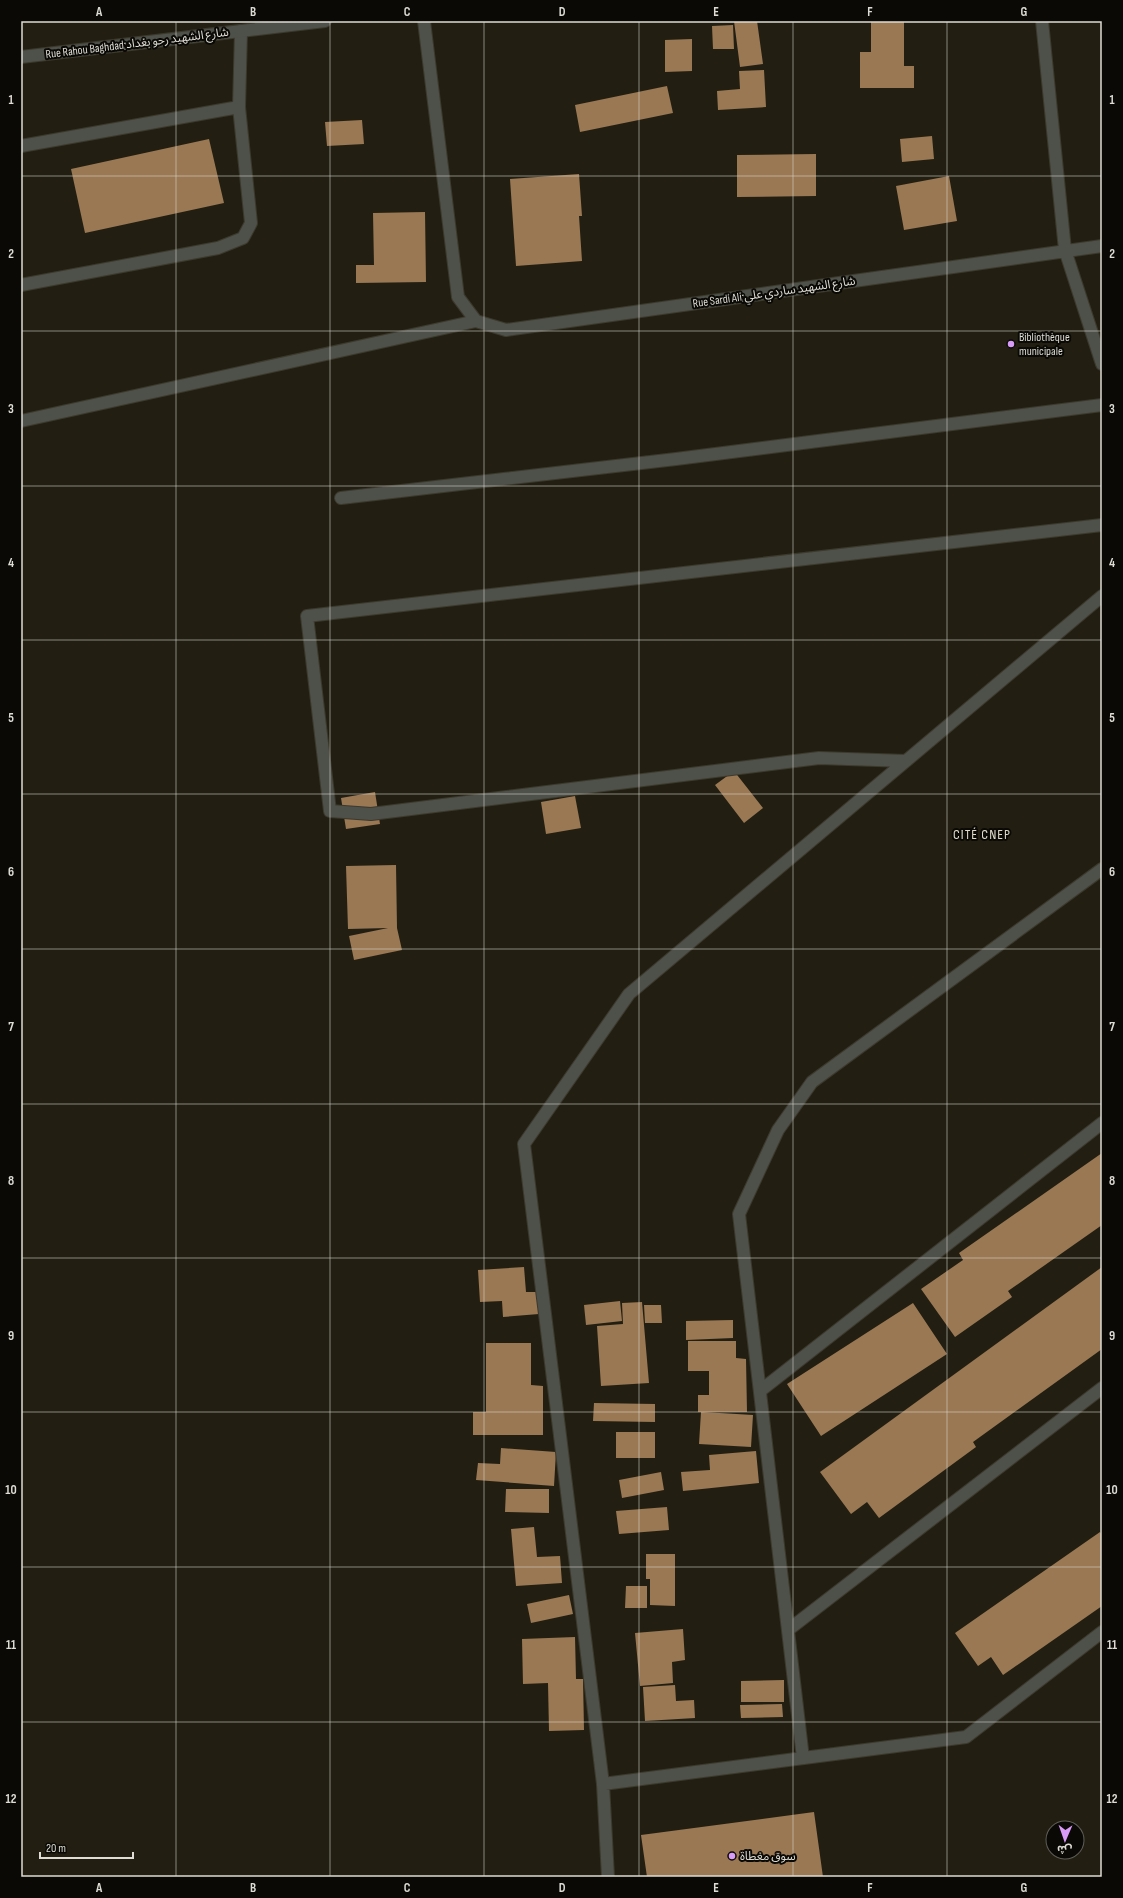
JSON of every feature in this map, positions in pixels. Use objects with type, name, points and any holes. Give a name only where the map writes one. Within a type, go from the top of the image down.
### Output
[{"type":"street","name":"Rue Rahou Baghdad;شارع الشهيد رحو بغداد","points":[[21,57],[241,26],[325,21]]},
{"type":"street","points":[[21,421],[476,321],[458,297],[424,21]]},
{"type":"street","points":[[1042,21],[1065,250],[1102,364]]},
{"type":"street","points":[[21,285],[218,248],[243,238],[251,223],[239,108],[241,26]]},
{"type":"street","points":[[21,146],[239,108]]},
{"type":"street","name":"Rue Sardi Ali;شارع الشهيد ساردي علي","points":[[476,321],[506,330],[1065,250],[1102,246]]},
{"type":"street","points":[[341,498],[676,459],[1102,405]]},
{"type":"street","points":[[906,761],[819,758],[371,814],[330,811],[307,616],[1102,525]]},
{"type":"street","points":[[608,1877],[603,1784],[524,1144],[629,994],[1102,596]]},
{"type":"street","points":[[803,1758],[739,1214],[778,1130],[812,1082],[1102,869]]},
{"type":"street","points":[[760,1391],[1102,1123]]},
{"type":"street","points":[[788,1630],[1102,1388]]},
{"type":"street","points":[[603,1784],[966,1737],[1102,1632]]},
{"type":"building","points":[[734,21],[757,21],[763,64],[740,67]]},
{"type":"building","points":[[871,21],[904,21],[904,66],[914,66],[914,88],[860,88],[860,52],[871,52]]},
{"type":"building","points":[[733,25],[734,49],[713,49],[712,26]]},
{"type":"building","points":[[692,39],[692,71],[665,72],[665,40]]},
{"type":"building","points":[[764,70],[766,107],[718,110],[717,91],[740,89],[739,71]]},
{"type":"building","points":[[667,86],[673,113],[580,132],[575,105]]},
{"type":"building","points":[[362,120],[364,144],[327,146],[325,122]]},
{"type":"building","points":[[932,136],[934,159],[902,162],[900,139]]},
{"type":"building","points":[[209,139],[224,203],[85,233],[71,169]]},
{"type":"building","points":[[816,154],[816,196],[737,197],[737,155]]},
{"type":"building","points":[[579,174],[582,216],[579,216],[582,261],[516,266],[510,179]]},
{"type":"building","points":[[949,176],[957,221],[904,230],[896,186]]},
{"type":"building","points":[[425,212],[426,282],[356,283],[356,265],[374,265],[373,213]]},
{"type":"building","points":[[734,771],[763,808],[744,823],[715,785]]},
{"type":"building","points":[[375,792],[380,824],[346,829],[341,798]]},
{"type":"building","points":[[575,796],[581,828],[546,834],[541,802]]},
{"type":"building","points":[[396,865],[397,928],[402,950],[354,960],[349,936],[388,928],[348,929],[346,866]]},
{"type":"building","points":[[1102,1153],[1102,1225],[1008,1291],[1012,1297],[955,1337],[921,1289],[963,1260],[959,1253]]},
{"type":"building","points":[[524,1267],[526,1292],[537,1292],[539,1314],[503,1317],[502,1301],[480,1302],[478,1270]]},
{"type":"building","points":[[1102,1267],[1102,1349],[973,1442],[976,1447],[879,1518],[867,1502],[851,1514],[820,1472]]},
{"type":"building","points":[[620,1301],[622,1321],[586,1325],[584,1305]]},
{"type":"building","points":[[642,1302],[649,1383],[601,1386],[597,1326],[623,1324],[622,1303]]},
{"type":"building","points":[[913,1303],[947,1354],[821,1436],[787,1384]]},
{"type":"building","points":[[644,1305],[661,1305],[662,1323],[645,1323]]},
{"type":"building","points":[[733,1320],[733,1338],[686,1340],[686,1321]]},
{"type":"building","points":[[688,1341],[736,1341],[736,1358],[746,1359],[747,1412],[703,1412],[753,1415],[751,1447],[699,1444],[701,1412],[698,1412],[698,1395],[709,1395],[709,1371],[688,1371]]},
{"type":"building","points":[[486,1343],[531,1343],[531,1385],[543,1386],[543,1435],[473,1435],[473,1412],[486,1412]]},
{"type":"building","points":[[594,1403],[655,1404],[655,1422],[593,1421]]},
{"type":"building","points":[[616,1432],[655,1432],[655,1458],[616,1458]]},
{"type":"building","points":[[501,1448],[556,1452],[554,1486],[476,1480],[478,1463],[500,1464]]},
{"type":"building","points":[[756,1451],[759,1483],[683,1491],[681,1472],[710,1470],[709,1455]]},
{"type":"building","points":[[661,1472],[664,1490],[622,1498],[619,1480]]},
{"type":"building","points":[[506,1489],[549,1489],[549,1513],[505,1512]]},
{"type":"building","points":[[667,1507],[669,1530],[619,1534],[616,1511]]},
{"type":"building","points":[[534,1527],[537,1557],[560,1556],[562,1583],[516,1586],[511,1529]]},
{"type":"building","points":[[1100,1532],[1102,1535],[1102,1606],[1003,1675],[991,1657],[978,1666],[955,1633]]},
{"type":"building","points":[[646,1554],[675,1554],[675,1606],[650,1605],[650,1579],[646,1579]]},
{"type":"building","points":[[626,1586],[647,1586],[647,1608],[625,1608]]},
{"type":"building","points":[[569,1595],[573,1614],[531,1623],[527,1604]]},
{"type":"building","points":[[683,1629],[685,1660],[672,1662],[673,1683],[640,1686],[635,1633]]},
{"type":"building","points":[[575,1637],[576,1679],[583,1679],[584,1730],[549,1731],[548,1683],[523,1684],[522,1639]]},
{"type":"building","points":[[784,1680],[784,1702],[741,1702],[741,1681]]},
{"type":"building","points":[[675,1685],[676,1701],[694,1700],[695,1718],[645,1721],[643,1687]]},
{"type":"building","points":[[782,1704],[783,1717],[741,1718],[740,1705]]},
{"type":"building","name":"سوق مغطاة","points":[[814,1812],[823,1877],[647,1877],[641,1835]]},
{"type":"place","name":"Bibliothèque municipale","points":[[1011,344]]},
{"type":"place","name":"سوق مغطاة","points":[[732,1856]]},
{"type":"district","name":"CITÉ CNEP","points":[[982,834]]}]
